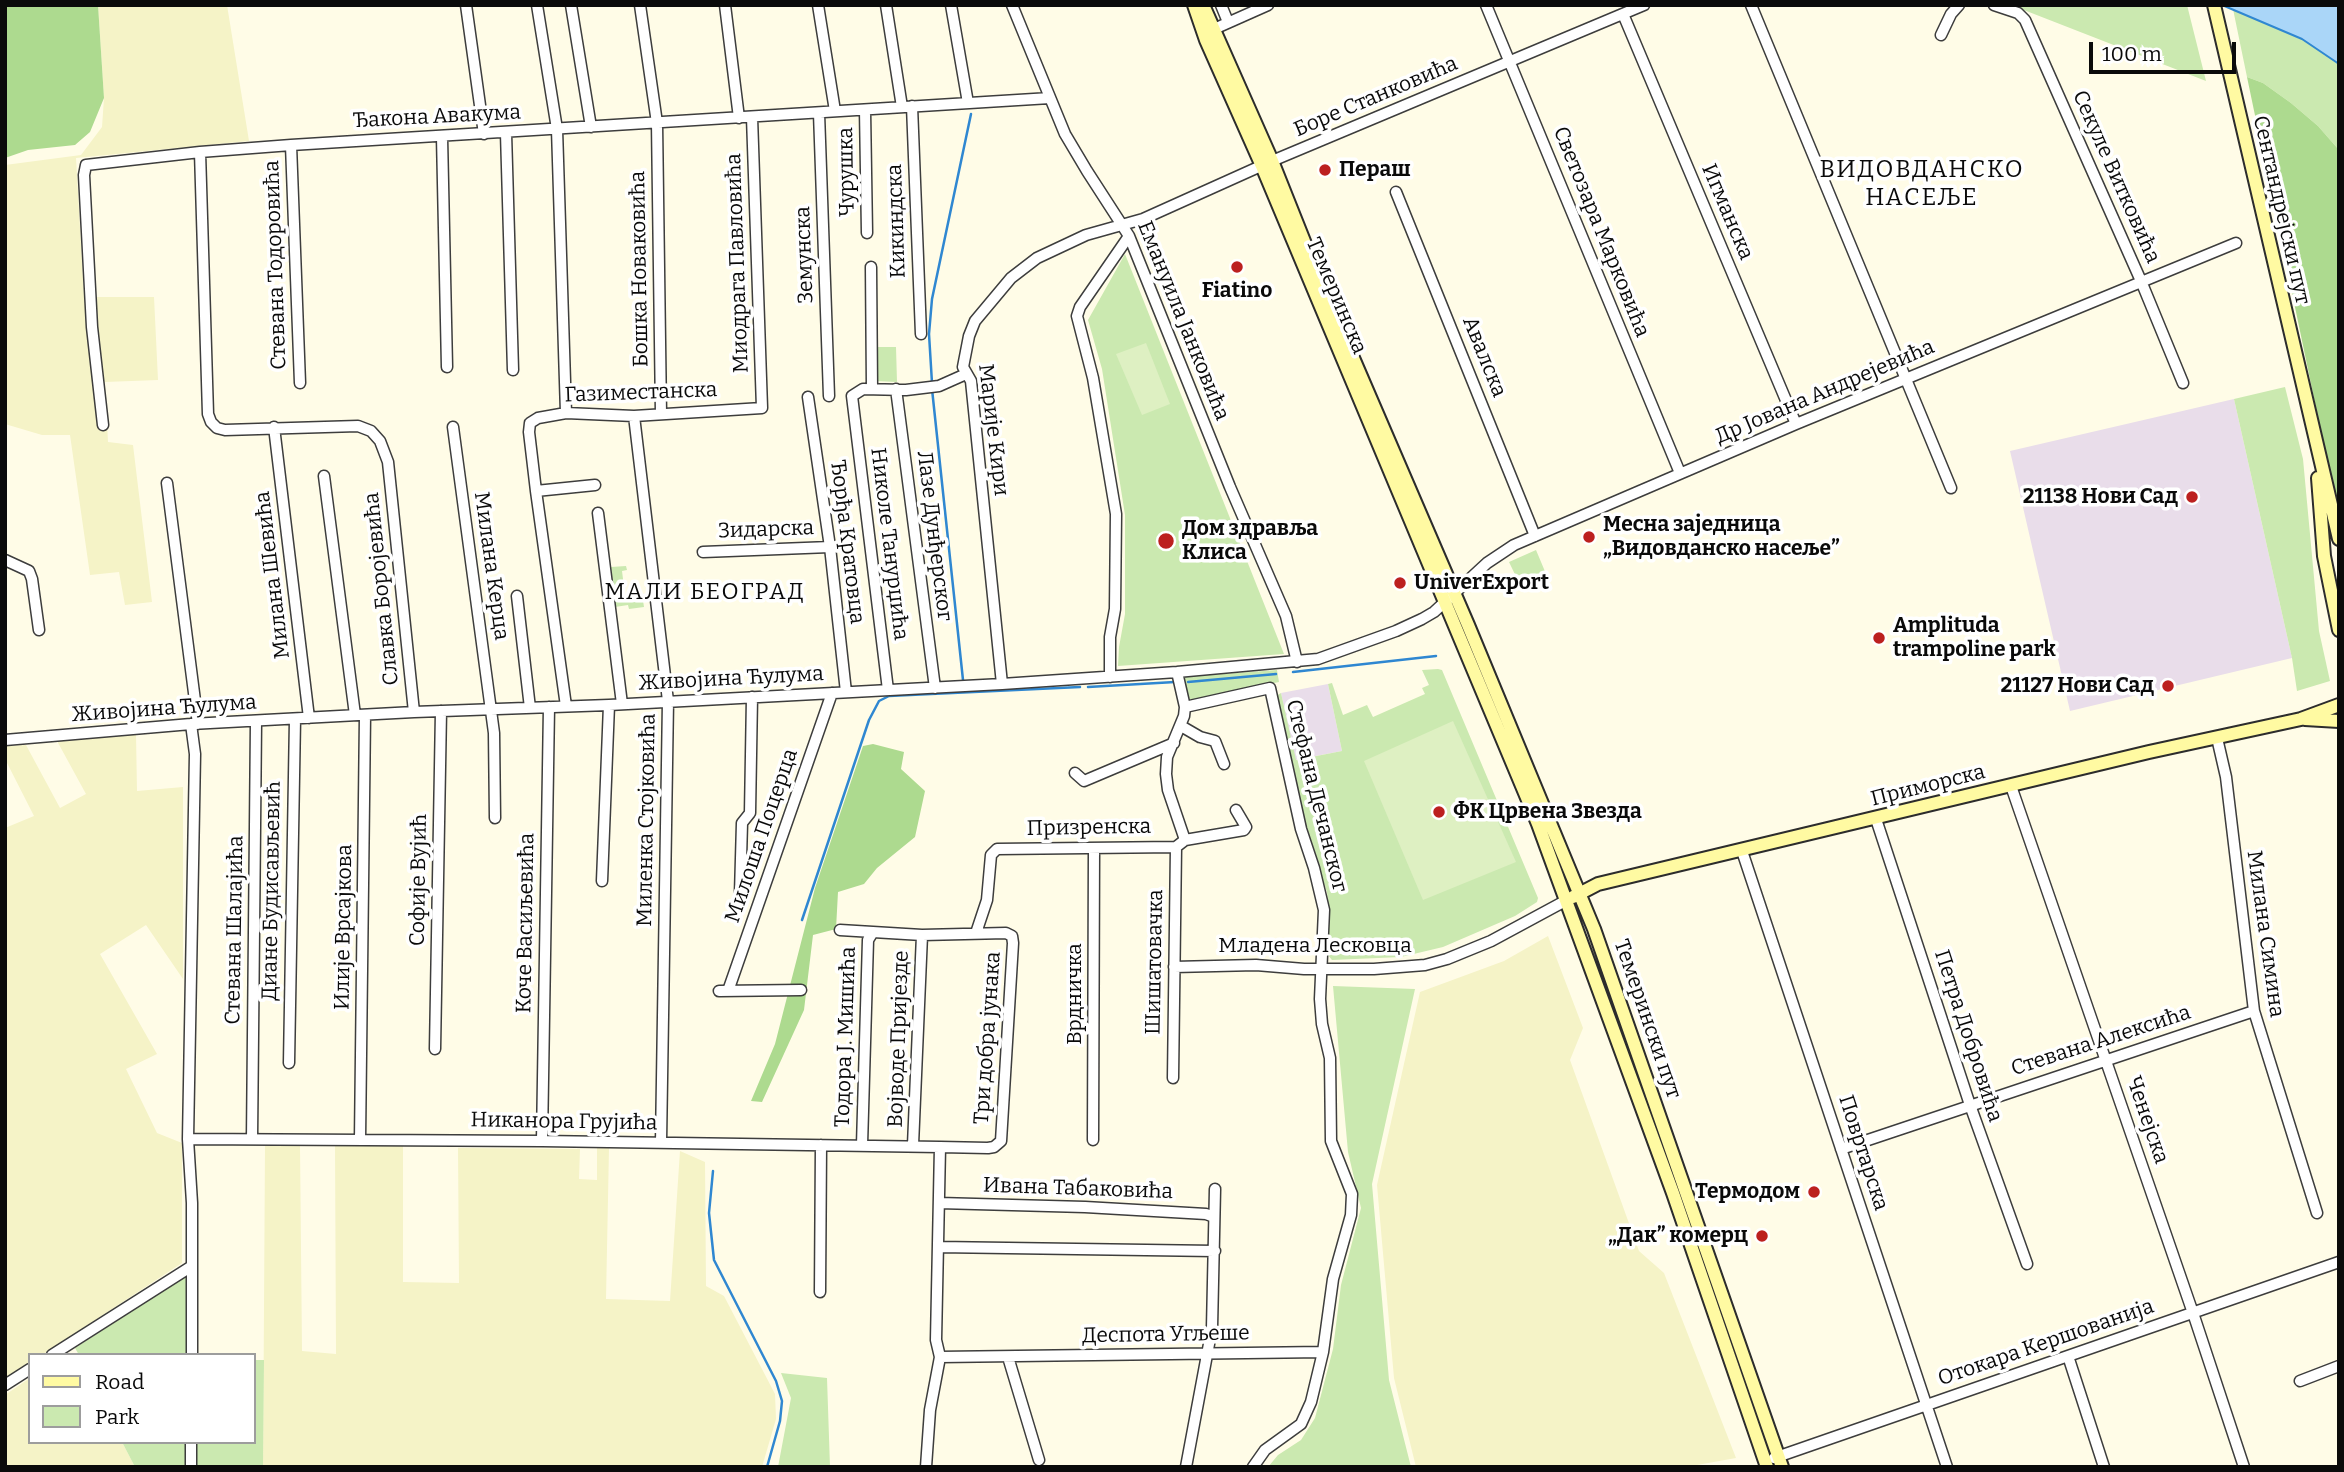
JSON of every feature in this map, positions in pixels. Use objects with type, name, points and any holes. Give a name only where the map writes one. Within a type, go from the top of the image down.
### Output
[{"type":"main road","name":"Темеринска","points":[[1195,5],[1206,40],[1267,164],[1319,279],[1449,597]]},
{"type":"main road","name":"Темеринска","points":[[1203,5],[1267,164]]},
{"type":"main road","name":"Сентандрејски пут","points":[[2214,5],[2339,539]]},
{"type":"main road","name":"Сентандрејски пут","points":[[2311,424],[2323,556],[2339,630]]},
{"type":"main road","name":"Темерински пут","points":[[1449,597],[1580,893],[1627,1019],[1773,1463]]},
{"type":"main road","name":"Темерински пут","points":[[1449,597],[1567,900],[1773,1463]]},
{"type":"main road","name":"Приморска","points":[[1567,900],[1598,884],[2301,719],[2339,705]]},
{"type":"main road","name":"Приморска","points":[[2301,719],[2339,721]]},
{"type":"street","points":[[466,5],[484,134]]},
{"type":"street","points":[[537,5],[557,129],[566,414]]},
{"type":"street","points":[[571,5],[591,127]]},
{"type":"street","name":"Бошка Новаковића","points":[[640,5],[657,123],[661,414]]},
{"type":"street","points":[[725,5],[739,118]]},
{"type":"street","points":[[818,5],[835,111]]},
{"type":"street","name":"Кикиндска","points":[[886,5],[907,107],[920,334]]},
{"type":"street","points":[[951,5],[968,103]]},
{"type":"street","name":"Емануила Јанковића","points":[[1012,5],[1076,153],[1129,236],[1230,487],[1286,616],[1297,662]]},
{"type":"street","points":[[1221,5],[1228,22]]},
{"type":"street","points":[[1214,29],[1268,5]]},
{"type":"street","name":"Светозара Марковића","points":[[1486,5],[1680,473]]},
{"type":"street","name":"Боре Станковића","points":[[1122,224],[1143,219],[1644,5]]},
{"type":"street","points":[[1751,5],[1951,488]]},
{"type":"street","points":[[1941,35],[1951,13],[1959,5]]},
{"type":"street","name":"Секуле Витковића","points":[[1994,5],[2018,13],[2025,20],[2141,281],[2183,383]]},
{"type":"street","name":"Игманска","points":[[1623,14],[1796,424]]},
{"type":"street","name":"Ђакона Авакума","points":[[103,425],[92,327],[86,165],[291,145],[1050,98]]},
{"type":"street","name":"Чурушка","points":[[865,110],[867,233]]},
{"type":"street","name":"Земунска","points":[[820,113],[829,396]]},
{"type":"street","name":"Миодрага Павловића","points":[[752,117],[762,408]]},
{"type":"street","points":[[506,133],[513,370]]},
{"type":"street","points":[[442,137],[447,367]]},
{"type":"street","name":"Стевана Тодоровића","points":[[291,145],[300,383]]},
{"type":"street","points":[[200,152],[208,414],[217,428],[225,430],[274,427]]},
{"type":"street","name":"Авалска","points":[[1396,192],[1535,536]]},
{"type":"street","name":"Марије Кири","points":[[1002,684],[971,381],[963,367],[965,354],[972,328],[1011,278],[1037,258],[1086,235],[1122,224]]},
{"type":"street","points":[[1110,677],[1110,637],[1115,609],[1116,513],[1093,378],[1077,316],[1080,307],[1129,236]]},
{"type":"street","name":"Др Јована Андрејевића","points":[[1449,597],[1499,554],[1535,536],[1796,424],[2236,243]]},
{"type":"street","points":[[871,267],[872,388],[922,389],[939,386],[966,374]]},
{"type":"street","name":"Николе Танурџића","points":[[872,388],[854,393],[851,403],[888,690]]},
{"type":"street","name":"Лазе Дунђерског","points":[[896,389],[935,688]]},
{"type":"street","name":"Ђорђа Кратовца","points":[[808,397],[830,547],[846,692]]},
{"type":"street","name":"Газиместанска","points":[[536,491],[529,432],[530,423],[538,418],[566,414],[634,416],[762,408]]},
{"type":"street","name":"Миленка Стојковића","points":[[634,416],[668,701],[661,1142]]},
{"type":"street","name":"Славка Боројевића","points":[[274,427],[358,426],[371,430],[380,440],[388,462],[414,712]]},
{"type":"street","name":"Милана Шевића","points":[[274,427],[309,718]]},
{"type":"street","name":"Милана Керца","points":[[453,427],[494,733],[495,818]]},
{"type":"street","name":"Илије Врсајкова","points":[[324,476],[360,715],[360,1140]]},
{"type":"street","points":[[167,483],[195,724],[188,1139],[192,1203],[192,1353]]},
{"type":"street","points":[[566,706],[536,491],[595,485]]},
{"type":"street","points":[[597,513],[622,704]]},
{"type":"street","name":"Зидарска","points":[[703,552],[830,547]]},
{"type":"street","points":[[5,560],[29,571],[39,630]]},
{"type":"street","points":[[517,596],[530,708]]},
{"type":"street","name":"Живојина Ћулума","points":[[5,740],[195,724],[935,688],[1297,662],[1326,656],[1410,625],[1434,612],[1449,597]]},
{"type":"street","points":[[1177,672],[1185,707],[1181,726],[1167,757],[1166,782],[1185,840]]},
{"type":"street","name":"Стефана Дечанског","points":[[1185,707],[1270,688],[1301,830],[1324,910],[1320,999],[1329,1058],[1331,1141],[1352,1194],[1350,1215],[1333,1279],[1324,1352],[1311,1402],[1301,1424],[1272,1444],[1252,1467]]},
{"type":"street","name":"Милоша Поцерца","points":[[801,990],[724,991],[832,693]]},
{"type":"street","name":"Милоша Поцерца","points":[[740,894],[742,823],[750,813],[752,697]]},
{"type":"street","points":[[602,881],[609,705]]},
{"type":"street","name":"Коче Васиљевића","points":[[542,1141],[549,707]]},
{"type":"street","name":"Софије Вујић","points":[[435,1049],[441,711]]},
{"type":"street","name":"Диане Будисављевић","points":[[289,1063],[295,719]]},
{"type":"street","name":"Стевана Шалајића","points":[[252,1139],[256,722]]},
{"type":"street","points":[[1181,726],[1200,737],[1215,741],[1224,764]]},
{"type":"street","name":"Милана Симина","points":[[2217,737],[2226,777],[2254,1011],[2317,1213]]},
{"type":"street","points":[[1075,774],[1084,781],[1174,743]]},
{"type":"street","name":"Ченејска","points":[[2011,786],[2244,1467]]},
{"type":"street","name":"Призренска","points":[[976,933],[987,900],[991,855],[997,849],[1176,847],[1185,840],[1244,830],[1246,827],[1236,810]]},
{"type":"street","name":"Петра Добровића","points":[[1876,818],[1970,1105],[2027,1264]]},
{"type":"street","name":"Шишатовачка","points":[[1173,1078],[1176,847]]},
{"type":"street","name":"Врдничка","points":[[1093,1140],[1094,848]]},
{"type":"street","name":"Повртарска","points":[[1742,851],[1947,1467]]},
{"type":"street","name":"Младена Лесковца","points":[[1174,967],[1227,965],[1323,969],[1404,968],[1447,960],[1491,941],[1567,900]]},
{"type":"street","points":[[840,930],[922,935],[976,933]]},
{"type":"street","name":"Тодора Ј. Мишића","points":[[862,1145],[868,940],[873,932]]},
{"type":"street","name":"Три добра јунака","points":[[976,933],[1006,933],[1012,936],[1013,943],[1001,1136]]},
{"type":"street","name":"Војводе Пријезде","points":[[913,1145],[922,935]]},
{"type":"street","name":"Стевана Алексића","points":[[1841,1149],[2254,1011]]},
{"type":"street","name":"Никанора Грујића","points":[[188,1139],[661,1142],[988,1148],[998,1144],[1001,1136]]},
{"type":"street","points":[[820,1292],[821,1145]]},
{"type":"street","points":[[926,1467],[930,1410],[940,1357],[936,1340],[940,1147]]},
{"type":"street","points":[[1186,1467],[1212,1328],[1215,1189]]},
{"type":"street","name":"Ивана Табаковића","points":[[939,1203],[1175,1212],[1214,1217]]},
{"type":"street","points":[[938,1247],[1215,1251]]},
{"type":"street","name":"Отокара Кершованија","points":[[1773,1463],[1925,1406],[2339,1262]]},
{"type":"street","points":[[55,1353],[192,1266]]},
{"type":"street","name":"Деспота Угљеше","points":[[940,1357],[1324,1352]]},
{"type":"street","points":[[2067,1356],[2104,1467]]},
{"type":"street","points":[[1008,1357],[1039,1460]]},
{"type":"street","points":[[2300,1381],[2339,1366]]},
{"type":"street","points":[[5,1385],[28,1370]]},
{"type":"street","points":[[191,1444],[191,1467]]},
{"type":"shaded area","points":[[98,5],[227,5],[249,141],[76,158],[84,297],[154,297],[158,380],[105,382],[108,442],[133,445],[152,602],[125,605],[119,572],[90,575],[70,435],[42,435],[5,424],[5,165],[81,155],[102,127],[104,98]]},
{"type":"shaded area","points":[[2234,399],[2292,658],[2070,711],[2010,451]]},
{"type":"shaded area","points":[[1328,684],[1342,751],[1295,760],[1281,693]]},
{"type":"shaded area","points":[[136,734],[137,791],[183,787],[183,979],[146,925],[100,954],[157,1054],[126,1069],[157,1133],[182,1143],[182,1263],[45,1353],[28,1353],[28,1364],[5,1379],[5,828],[34,816],[5,759],[5,746],[26,745],[60,808],[86,794],[57,741]]},
{"type":"shaded area","points":[[1548,936],[1583,1028],[1570,1060],[1639,1251],[1664,1273],[1736,1458],[1686,1467],[1416,1467],[1394,1378],[1377,1185],[1420,992],[1504,961]]},
{"type":"shaded area","points":[[403,1145],[403,1282],[459,1283],[458,1148],[580,1149],[579,1179],[597,1180],[597,1147],[609,1148],[606,1299],[670,1301],[680,1151],[705,1162],[706,1286],[724,1296],[775,1394],[776,1419],[762,1467],[263,1467],[265,1146],[300,1146],[302,1351],[336,1354],[335,1146]]},
{"type":"shaded area","points":[[28,1379],[28,1444],[123,1444],[135,1467],[5,1467],[5,1395]]},
{"type":"green space","points":[[5,5],[98,5],[104,98],[90,132],[75,145],[28,150],[5,158]]},
{"type":"green space","points":[[2011,5],[2187,5],[2206,81]]},
{"type":"green space","points":[[2233,9],[2302,39],[2339,64],[2339,150],[2318,126],[2291,103],[2263,83],[2247,77]]},
{"type":"green space","points":[[2247,77],[2263,83],[2291,103],[2318,126],[2339,150],[2339,518]]},
{"type":"green space","points":[[1125,254],[1284,654],[1118,666],[1125,614],[1125,515],[1102,369],[1088,320]]},
{"type":"green space","points":[[1146,343],[1170,404],[1142,415],[1116,354]]},
{"type":"green space","points":[[875,347],[896,347],[897,382],[876,381]]},
{"type":"green space","points":[[2285,387],[2303,459],[2319,631],[2330,681],[2297,691],[2234,399]]},
{"type":"green space","points":[[1536,550],[1549,581],[1523,591],[1509,562]]},
{"type":"green space","points":[[626,566],[627,570],[622,571],[625,595],[642,594],[644,607],[615,607],[611,567]]},
{"type":"green space","points":[[1277,670],[1279,682],[1193,700],[1188,698],[1182,677]]},
{"type":"green space","points":[[1422,670],[1442,670],[1538,898],[1537,902],[1515,916],[1443,947],[1401,957],[1332,960],[1328,955],[1327,892],[1304,825],[1276,696],[1281,693],[1296,760],[1342,751],[1328,684],[1332,683],[1343,715],[1367,705],[1373,717],[1425,694],[1422,688],[1429,685]]},
{"type":"green space","name":"ФК Црвена Звезда","points":[[1453,721],[1516,862],[1423,900],[1364,761]]},
{"type":"green space","points":[[873,744],[904,752],[901,769],[925,791],[915,837],[877,868],[864,884],[838,892],[836,929],[813,935],[804,1010],[762,1102],[751,1101],[775,1044],[815,888],[863,746]]},
{"type":"green space","points":[[1333,986],[1415,989],[1372,1184],[1389,1380],[1411,1467],[1268,1467],[1278,1455],[1301,1440],[1315,1418],[1333,1349],[1341,1285],[1361,1208],[1348,1152]]},
{"type":"green space","points":[[195,1270],[196,1353],[78,1353],[75,1348]]},
{"type":"green space","points":[[256,1360],[264,1360],[263,1467],[135,1467],[123,1444],[256,1444]]},
{"type":"green space","points":[[781,1373],[827,1378],[830,1467],[778,1467],[791,1398]]},
{"type":"water","points":[[2222,5],[2339,5],[2339,64],[2302,39]]},
{"type":"waterway","points":[[932,383],[929,334],[932,299],[971,114]]},
{"type":"waterway","points":[[932,389],[963,680]]},
{"type":"waterway","points":[[1293,672],[1436,656]]},
{"type":"waterway","points":[[1188,682],[1276,674]]},
{"type":"waterway","points":[[1088,687],[1175,682]]},
{"type":"waterway","points":[[802,920],[869,720],[879,701],[889,696],[1080,687]]},
{"type":"waterway","points":[[713,1171],[709,1213],[714,1260],[776,1381],[782,1401],[780,1421],[767,1467]]},
{"type":"place","name":"Пераш","points":[[1325,170]]},
{"type":"place","name":"Fiatino","points":[[1237,267]]},
{"type":"place","name":"21138 Нови Сад","points":[[2192,497]]},
{"type":"place","name":"Месна заједница „Видовданско насеље”","points":[[1589,537]]},
{"type":"place","name":"Дом здравља Клиса","points":[[1166,541]]},
{"type":"place","name":"UniverExport","points":[[1400,583]]},
{"type":"place","name":"Amplituda trampoline park","points":[[1879,638]]},
{"type":"place","name":"21127 Нови Сад","points":[[2168,686]]},
{"type":"place","name":"ФК Црвена Звезда","points":[[1439,812]]},
{"type":"place","name":"Термодом","points":[[1814,1192]]},
{"type":"place","name":"„Дак” комерц","points":[[1762,1236]]},
{"type":"district","name":"ВИДОВДАНСКО НАСЕЉЕ","points":[[1922,184]]},
{"type":"district","name":"МАЛИ БЕОГРАД","points":[[705,593]]}]
